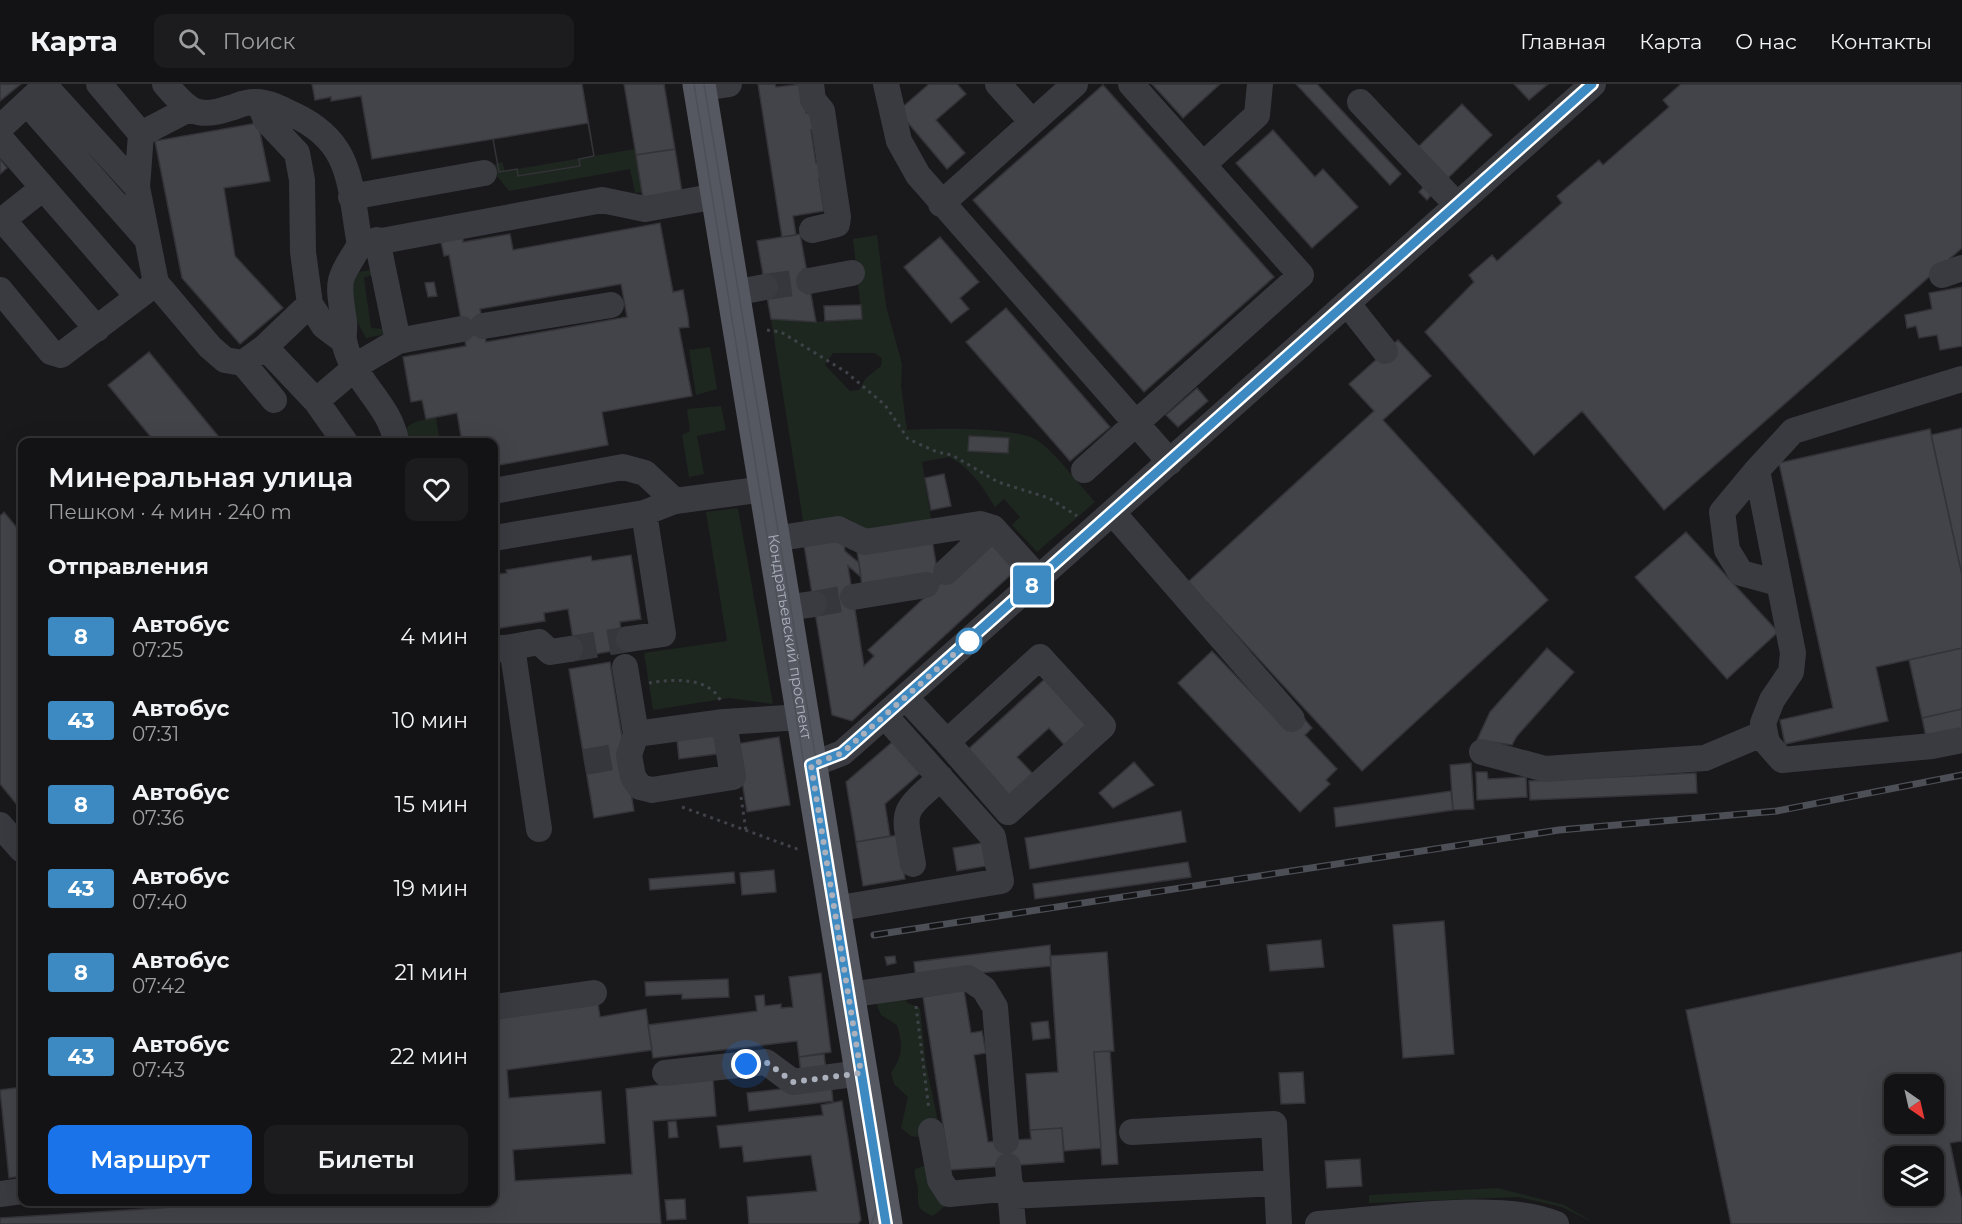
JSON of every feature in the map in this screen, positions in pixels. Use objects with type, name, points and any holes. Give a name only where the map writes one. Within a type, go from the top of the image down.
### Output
[{"type":"main road","name":"Кондратьевский проспект","points":[[710,85],[717,196],[774,539],[799,606],[802,717],[886,1224]]},
{"type":"street","points":[[99,84],[141,134],[137,187],[146,238],[147,290]]},
{"type":"street","points":[[165,84],[187,110],[210,115],[250,101],[267,103],[301,118],[329,136],[345,162],[351,197],[369,242],[398,341]]},
{"type":"street","points":[[811,84],[813,99],[822,111],[838,217],[837,224],[831,227],[812,230]]},
{"type":"street","points":[[886,84],[899,141],[918,175],[941,204],[1170,462]]},
{"type":"street","points":[[998,84],[1032,122]]},
{"type":"street","points":[[941,204],[1075,84]]},
{"type":"street","points":[[1084,471],[1301,275],[1131,84]]},
{"type":"street","points":[[1203,165],[1257,115],[1260,84]]},
{"type":"street","points":[[811,765],[842,753],[906,698],[1593,84]]},
{"type":"street","points":[[0,128],[45,86],[137,187]]},
{"type":"street","points":[[259,102],[266,120],[297,153],[302,180],[303,252],[310,304],[324,326],[344,341]]},
{"type":"street","points":[[1360,102],[1457,205]]},
{"type":"street","points":[[27,103],[146,238]]},
{"type":"street","points":[[141,134],[187,110]]},
{"type":"street","points":[[0,138],[43,188],[147,290],[225,360],[243,363],[274,400]]},
{"type":"street","points":[[351,197],[483,173]]},
{"type":"street","points":[[43,188],[1,221],[97,329]]},
{"type":"street","points":[[396,438],[394,426],[356,368],[344,341],[344,324],[338,296],[341,275],[369,242],[602,200],[645,209],[717,196]]},
{"type":"street","points":[[809,281],[852,273]]},
{"type":"street","points":[[733,293],[765,287]]},
{"type":"street","points":[[0,290],[56,355],[66,353],[147,290]]},
{"type":"street","points":[[1347,303],[1385,351]]},
{"type":"street","points":[[243,363],[310,304]]},
{"type":"street","points":[[316,401],[356,368],[398,341],[612,305]]},
{"type":"street","points":[[265,346],[316,401],[342,438]]},
{"type":"street","points":[[1778,582],[1741,573],[1728,550],[1722,512],[1757,470],[1793,431],[1962,379]]},
{"type":"street","points":[[498,490],[623,467],[645,473],[675,501]]},
{"type":"street","points":[[1757,470],[1793,653],[1791,672],[1772,700],[1763,723],[1767,743],[1782,760],[1932,746],[1962,740]]},
{"type":"street","points":[[498,537],[644,513],[675,501],[765,489]]},
{"type":"street","points":[[629,639],[663,634],[644,513]]},
{"type":"street","points":[[1113,513],[1292,718]]},
{"type":"street","points":[[774,539],[838,529],[865,542],[980,524],[993,528],[1039,579]]},
{"type":"street","points":[[853,597],[936,579],[993,528]]},
{"type":"street","points":[[539,829],[503,648],[539,642],[550,651],[570,649]]},
{"type":"street","points":[[906,698],[1008,812],[1103,726],[1040,657],[938,732]]},
{"type":"street","points":[[625,667],[633,777],[640,787],[652,790],[733,777],[722,710]]},
{"type":"street","points":[[630,748],[722,710],[802,717]]},
{"type":"street","points":[[834,909],[1001,881],[993,837],[885,716]]},
{"type":"street","points":[[1482,752],[1545,769],[1568,768],[1705,758],[1764,733]]},
{"type":"street","points":[[913,864],[905,816],[908,806],[941,778]]},
{"type":"street","points":[[0,825],[18,845]]},
{"type":"street","points":[[848,995],[968,978],[984,989],[995,1007],[1013,1224]]},
{"type":"street","points":[[498,1006],[594,993]]},
{"type":"street","points":[[665,1073],[766,1062],[793,1082],[861,1073]]},
{"type":"street","points":[[1132,1131],[1274,1124],[1279,1224]]},
{"type":"street","points":[[932,1131],[940,1180],[949,1194],[1009,1173],[1277,1183]]},
{"type":"street","points":[[0,1194],[18,1192]]},
{"type":"street","points":[[1318,1224],[1478,1218],[1522,1214],[1556,1224]]},
{"type":"path","points":[[767,330],[781,332],[846,372],[885,405],[908,438],[937,452],[952,455],[998,482],[1049,498],[1083,520]]},
{"type":"path","points":[[657,682],[689,680],[711,690],[722,710]]},
{"type":"path","points":[[733,777],[738,783],[746,831]]},
{"type":"path","points":[[652,790],[675,804],[803,851]]},
{"type":"path","points":[[913,987],[932,1131]]},
{"type":"shaded area","points":[[635,149],[642,192],[635,193],[630,169],[509,191],[497,176],[494,164],[502,162],[505,171]]},
{"type":"shaded area","points":[[877,235],[886,306],[902,364],[901,386],[907,430],[992,430],[1035,439],[1057,458],[1095,502],[1037,552],[1012,525],[1020,517],[1004,499],[995,507],[970,472],[949,457],[922,462],[931,519],[871,531],[846,518],[804,527],[771,319],[816,322],[862,319],[853,239]],"holes":[[[833,353],[875,353],[882,359],[881,366],[866,378],[859,390],[850,391],[825,365]]]},
{"type":"shaded area","points":[[375,269],[376,273],[364,278],[371,328],[384,329],[386,334],[366,338],[354,313],[352,288],[359,272]]},
{"type":"shaded area","points":[[710,347],[717,389],[696,395],[689,350]]},
{"type":"shaded area","points":[[721,406],[726,430],[697,436],[704,474],[689,477],[682,435],[690,431],[687,409]]},
{"type":"shaded area","points":[[436,418],[439,438],[406,438],[406,430],[418,421]]},
{"type":"shaded area","points":[[738,508],[773,704],[729,698],[653,710],[644,653],[727,641],[706,512]]},
{"type":"shaded area","points":[[896,989],[908,1003],[920,1008],[926,1065],[939,1126],[929,1139],[911,1136],[901,1128],[908,1097],[894,1084],[891,1073],[900,1056],[900,1039],[897,1025],[881,1015],[876,1003]]},
{"type":"shaded area","points":[[926,1165],[950,1202],[933,1216],[923,1211],[918,1203],[915,1169]]},
{"type":"shaded area","points":[[1498,1188],[1564,1205],[1596,1224],[1562,1207],[1519,1197],[1369,1203],[1369,1195]]},
{"type":"building","points":[[0,84],[21,84],[0,101]]},
{"type":"building","points":[[312,84],[582,84],[594,156],[579,159],[580,166],[518,176],[517,169],[499,172],[493,139],[372,159],[361,96],[331,101],[331,97],[315,100]]},
{"type":"building","points":[[624,84],[664,84],[675,149],[636,155]]},
{"type":"building","points":[[758,84],[775,84],[776,87],[802,84],[806,113],[814,112],[816,129],[811,130],[816,163],[823,162],[825,177],[819,178],[824,211],[793,216],[796,235],[782,237]]},
{"type":"building","points":[[929,84],[957,84],[966,94],[936,120],[965,153],[947,169],[898,111]]},
{"type":"building","points":[[1152,84],[1220,84],[1183,118]]},
{"type":"building","points":[[1296,84],[1317,84],[1401,174],[1390,185]]},
{"type":"building","points":[[1514,84],[1548,84],[1529,100]]},
{"type":"building","points":[[1681,84],[1962,84],[1962,248],[1664,510],[1582,411],[1534,455],[1425,332],[1474,282],[1469,275],[1492,255],[1497,261],[1562,203],[1557,196],[1599,160],[1603,165],[1669,107],[1663,100]]},
{"type":"building","points":[[1103,85],[1274,277],[1144,392],[973,200]]},
{"type":"building","points":[[1462,104],[1492,135],[1445,181],[1415,150]]},
{"type":"building","points":[[258,123],[270,181],[224,188],[235,256],[283,308],[240,344],[182,278],[155,141]]},
{"type":"building","points":[[588,123],[594,156],[579,159],[580,166],[518,176],[517,169],[499,172],[493,139]]},
{"type":"building","points":[[1273,130],[1315,177],[1323,169],[1358,207],[1312,248],[1236,163]]},
{"type":"building","points":[[675,149],[682,192],[643,199],[636,155]]},
{"type":"building","points":[[0,159],[7,168],[0,174]]},
{"type":"building","points":[[1428,182],[1436,190],[1427,200],[1419,192]]},
{"type":"building","points":[[660,223],[673,292],[683,290],[688,317],[689,327],[679,328],[692,396],[602,412],[608,445],[498,465],[498,438],[461,438],[457,413],[426,419],[422,400],[411,402],[403,357],[466,346],[449,255],[444,256],[441,242],[463,238],[463,242],[510,234],[513,250]],"holes":[[[621,284],[627,317],[486,342],[480,309]]]},
{"type":"building","points":[[800,234],[816,322],[771,319],[757,241]]},
{"type":"building","points":[[940,237],[979,282],[960,298],[969,309],[951,323],[904,267]]},
{"type":"building","points":[[434,282],[437,296],[428,297],[425,283]]},
{"type":"building","points":[[1962,287],[1962,346],[1940,350],[1937,335],[1919,338],[1916,326],[1907,328],[1905,315],[1932,309],[1929,293]]},
{"type":"building","points":[[861,305],[862,319],[825,321],[824,306]]},
{"type":"building","points":[[1006,308],[1110,427],[1070,461],[966,342]]},
{"type":"building","points":[[1398,340],[1431,376],[1383,420],[1548,600],[1362,771],[1188,582],[1374,411],[1349,384]]},
{"type":"building","points":[[149,352],[220,438],[152,438],[108,385]]},
{"type":"building","points":[[1197,388],[1208,401],[1178,427],[1166,415]]},
{"type":"building","points":[[1962,428],[1962,575],[1931,435]]},
{"type":"building","points":[[1930,429],[1962,575],[1962,648],[1876,667],[1888,721],[1785,744],[1780,720],[1833,708],[1779,463]]},
{"type":"building","points":[[969,436],[1009,438],[1008,453],[968,451]]},
{"type":"building","points":[[944,474],[951,506],[931,510],[925,478]]},
{"type":"building","points":[[4,512],[18,529],[18,806],[0,784],[0,516]]},
{"type":"building","points":[[1686,532],[1778,632],[1727,679],[1635,577]]},
{"type":"building","points":[[990,537],[1018,568],[852,721],[832,715],[804,545],[843,538],[845,551],[859,563],[861,577],[848,566],[864,666],[874,656],[868,650]]},
{"type":"building","points":[[932,539],[938,575],[862,586],[857,550]]},
{"type":"building","points":[[631,555],[641,619],[620,622],[621,631],[631,648],[571,658],[573,639],[568,609],[544,613],[545,621],[498,628],[498,574],[507,573],[506,570],[591,556],[592,561]]},
{"type":"building","points":[[1547,648],[1574,672],[1517,736],[1512,745],[1477,740],[1490,712]]},
{"type":"building","points":[[1962,648],[1962,709],[1922,718],[1909,660]]},
{"type":"building","points":[[1212,651],[1287,730],[1302,716],[1312,728],[1305,735],[1337,769],[1326,780],[1330,784],[1300,812],[1178,683]]},
{"type":"building","points":[[610,662],[634,811],[594,818],[569,669]]},
{"type":"building","points":[[1048,676],[1092,724],[1066,747],[1049,728],[1017,757],[1035,776],[1008,800],[964,753]]},
{"type":"building","points":[[1962,709],[1962,729],[1926,737],[1922,718]]},
{"type":"building","points":[[722,733],[724,753],[679,759],[677,740]]},
{"type":"building","points":[[779,737],[790,805],[747,812],[736,744]]},
{"type":"building","points":[[898,737],[926,768],[885,804],[890,836],[856,842],[846,782]]},
{"type":"building","points":[[1134,762],[1154,785],[1113,808],[1099,793]]},
{"type":"building","points":[[1471,763],[1474,809],[1453,810],[1450,765]]},
{"type":"building","points":[[1476,772],[1487,772],[1488,779],[1526,777],[1527,797],[1477,800]]},
{"type":"building","points":[[1696,773],[1697,793],[1530,800],[1529,781]]},
{"type":"building","points":[[1451,791],[1453,810],[1336,827],[1334,808]]},
{"type":"building","points":[[1181,811],[1186,842],[1030,869],[1025,838]]},
{"type":"building","points":[[898,835],[905,879],[863,886],[856,842]]},
{"type":"building","points":[[982,843],[986,866],[957,871],[953,848]]},
{"type":"building","points":[[1188,862],[1191,877],[1035,899],[1033,884]]},
{"type":"building","points":[[774,870],[776,892],[742,895],[740,873]]},
{"type":"building","points":[[734,872],[735,883],[650,890],[649,879]]},
{"type":"building","points":[[1444,921],[1454,1054],[1403,1058],[1393,925]]},
{"type":"building","points":[[1321,940],[1324,967],[1270,971],[1267,945]]},
{"type":"building","points":[[1050,945],[1051,966],[916,979],[914,962]]},
{"type":"building","points":[[1107,952],[1114,1051],[1094,1052],[1101,1148],[1064,1151],[1062,1128],[1030,1130],[1026,1074],[1058,1072],[1050,956]]},
{"type":"building","points":[[1962,952],[1962,1141],[1950,1143],[1962,1201],[1962,1224],[1731,1224],[1686,1010]]},
{"type":"building","points":[[895,956],[896,963],[887,965],[885,957]]},
{"type":"building","points":[[821,973],[831,1052],[799,1057],[797,1041],[653,1058],[648,1025],[757,1011],[755,996],[764,995],[765,1006],[781,1004],[781,1008],[793,1007],[789,977]]},
{"type":"building","points":[[728,979],[729,997],[682,999],[682,994],[646,996],[645,982]]},
{"type":"building","points":[[964,990],[971,1033],[982,1031],[986,1053],[974,1055],[988,1142],[1031,1139],[1030,1130],[1062,1128],[1064,1162],[950,1170],[923,997]]},
{"type":"building","points":[[598,1004],[600,1017],[646,1009],[652,1050],[507,1070],[509,1098],[601,1091],[605,1143],[513,1150],[515,1181],[632,1174],[626,1089],[713,1078],[716,1116],[653,1121],[661,1224],[0,1224],[0,1218],[190,1206],[498,1206],[498,1017]]},
{"type":"building","points":[[1048,1021],[1050,1038],[1033,1040],[1031,1023]]},
{"type":"building","points":[[1110,1051],[1118,1164],[1102,1165],[1094,1052]]},
{"type":"building","points":[[824,1054],[826,1070],[801,1074],[799,1057]]},
{"type":"building","points":[[1303,1072],[1305,1103],[1281,1104],[1279,1073]]},
{"type":"building","points":[[831,1083],[833,1101],[749,1111],[747,1093]]},
{"type":"building","points":[[18,1088],[18,1177],[9,1178],[0,1090]]},
{"type":"building","points":[[842,1101],[861,1220],[858,1224],[749,1224],[747,1197],[817,1191],[811,1155],[744,1162],[742,1146],[720,1148],[717,1126],[823,1115],[821,1105]]},
{"type":"building","points":[[676,1121],[678,1137],[669,1138],[668,1122]]},
{"type":"building","points":[[1360,1159],[1362,1186],[1327,1188],[1325,1161]]},
{"type":"building","points":[[685,1199],[686,1219],[667,1220],[665,1200]]},
{"type":"tunnel","points":[[765,287],[809,281]]},
{"type":"tunnel","points":[[814,604],[853,597]]},
{"type":"tunnel","points":[[570,649],[629,639]]},
{"type":"tunnel","points":[[585,762],[625,755]]},
{"type":"tram line","points":[[694,84],[875,1203],[876,1211],[871,1224]]},
{"type":"tram line","points":[[704,84],[890,1207],[885,1224]]},
{"type":"railway","points":[[874,935],[1559,830],[1777,811],[1962,775]]},
{"type":"bus line","name":"8","points":[[886,1224],[811,765],[828,761],[842,753],[1592,84]]},
{"type":"route","points":[[746,1064],[766,1062],[793,1082],[861,1073],[811,765],[828,761],[842,753],[969,641]]}]
